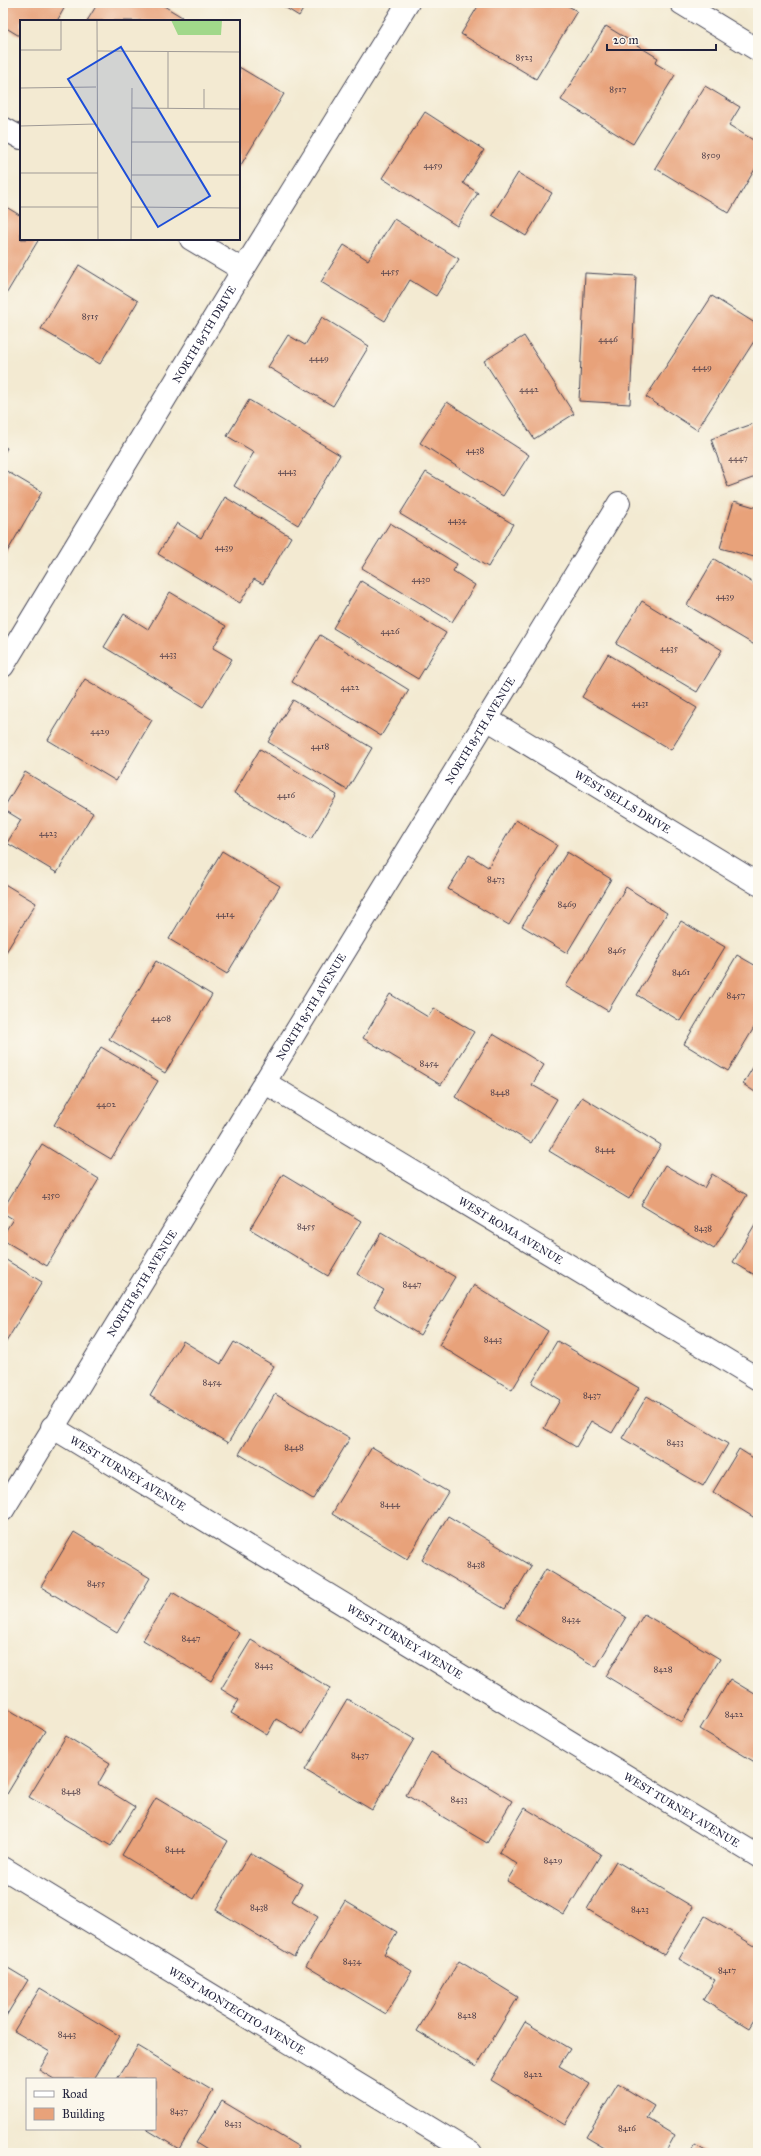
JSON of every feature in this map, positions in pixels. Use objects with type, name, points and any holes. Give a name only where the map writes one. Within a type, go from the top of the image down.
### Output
[{"type":"street","name":"NORTH 85TH DRIVE","points":[[5,660],[408,3]]},
{"type":"street","points":[[681,3],[758,50]]},
{"type":"street","points":[[3,128],[20,137]]},
{"type":"street","points":[[193,240],[243,270]]},
{"type":"street","name":"NORTH 85TH AVENUE","points":[[3,1510],[52,1427],[619,504]]},
{"type":"street","name":"WEST SELLS DRIVE","points":[[487,719],[758,884]]},
{"type":"street","name":"WEST ROMA AVENUE","points":[[264,1082],[758,1379]]},
{"type":"street","name":"WEST TURNEY AVENUE","points":[[52,1427],[758,1856]]},
{"type":"street","name":"WEST MONTECITO AVENUE","points":[[3,1868],[471,2153]]},
{"type":"building","points":[[3,3],[67,3],[58,20],[20,20],[20,36],[3,26]]},
{"type":"building","points":[[98,3],[159,3],[182,17],[180,20],[88,20]]},
{"type":"building","points":[[278,3],[307,3],[299,16]]},
{"type":"building","points":[[480,3],[563,3],[577,11],[536,79],[461,34]]},
{"type":"building","points":[[606,26],[658,58],[655,63],[675,75],[633,144],[561,100]]},
{"type":"building","points":[[240,68],[284,94],[240,166]]},
{"type":"building","points":[[705,86],[740,107],[729,125],[758,143],[758,164],[729,213],[655,168]]},
{"type":"building","points":[[425,112],[484,150],[463,183],[478,193],[457,226],[382,178]]},
{"type":"building","points":[[518,173],[552,193],[526,236],[492,215]]},
{"type":"building","points":[[3,205],[20,215],[20,240],[38,240],[5,296],[3,295]]},
{"type":"building","points":[[394,219],[459,259],[436,296],[410,280],[385,321],[321,282],[344,245],[368,260]]},
{"type":"building","points":[[79,265],[138,301],[100,364],[41,329]]},
{"type":"building","points":[[585,273],[636,276],[630,404],[579,401]]},
{"type":"building","points":[[712,296],[758,325],[758,335],[697,430],[646,397]]},
{"type":"building","points":[[322,317],[369,346],[333,406],[268,367],[288,335],[305,345]]},
{"type":"building","points":[[524,336],[574,414],[534,439],[484,361]]},
{"type":"building","points":[[249,400],[340,455],[298,525],[234,486],[254,452],[227,436]]},
{"type":"building","points":[[447,402],[529,455],[503,496],[420,443]]},
{"type":"building","points":[[758,422],[758,476],[728,487],[711,439]]},
{"type":"building","points":[[3,446],[7,448],[3,455]]},
{"type":"building","points":[[3,469],[42,492],[3,559]]},
{"type":"building","points":[[426,472],[513,524],[488,567],[400,514]]},
{"type":"building","points":[[225,497],[291,537],[263,584],[254,579],[240,603],[158,554],[177,523],[201,538]]},
{"type":"building","points":[[734,501],[758,508],[758,558],[720,548]]},
{"type":"building","points":[[390,523],[457,564],[453,571],[475,585],[452,622],[362,568]]},
{"type":"building","points":[[714,559],[758,586],[758,647],[687,605]]},
{"type":"building","points":[[361,581],[446,633],[418,679],[333,628]]},
{"type":"building","points":[[170,592],[226,626],[213,648],[232,659],[203,707],[104,647],[124,614],[148,629]]},
{"type":"building","points":[[642,601],[722,650],[697,692],[616,644]]},
{"type":"building","points":[[320,635],[409,690],[381,736],[292,682]]},
{"type":"building","points":[[608,654],[697,708],[671,750],[582,697]]},
{"type":"building","points":[[85,679],[152,720],[116,781],[48,740]]},
{"type":"building","points":[[293,700],[372,748],[347,790],[268,742]]},
{"type":"building","points":[[260,749],[337,795],[311,839],[234,793]]},
{"type":"building","points":[[25,772],[93,813],[57,873],[7,843],[21,820],[3,809]]},
{"type":"building","points":[[516,820],[557,845],[509,925],[448,889],[469,855],[488,867]]},
{"type":"building","points":[[222,851],[280,886],[227,974],[169,939]]},
{"type":"building","points":[[567,852],[611,879],[567,953],[522,926]]},
{"type":"building","points":[[3,883],[36,903],[3,957]]},
{"type":"building","points":[[626,887],[667,913],[608,1011],[566,986]]},
{"type":"building","points":[[681,921],[725,947],[680,1021],[637,995]]},
{"type":"building","points":[[737,955],[758,967],[758,1021],[728,1071],[684,1044]]},
{"type":"building","points":[[156,961],[212,995],[165,1073],[109,1039]]},
{"type":"building","points":[[390,994],[428,1017],[434,1008],[474,1032],[441,1085],[363,1038]]},
{"type":"building","points":[[493,1034],[544,1065],[532,1085],[557,1099],[531,1143],[455,1097]]},
{"type":"building","points":[[101,1047],[158,1081],[111,1159],[54,1125]]},
{"type":"building","points":[[758,1059],[758,1094],[743,1084]]},
{"type":"building","points":[[582,1097],[661,1145],[629,1199],[549,1151]]},
{"type":"building","points":[[42,1144],[99,1179],[47,1266],[3,1240],[3,1235],[13,1219],[3,1213],[3,1209]]},
{"type":"building","points":[[665,1165],[704,1188],[712,1174],[747,1195],[714,1249],[641,1205]]},
{"type":"building","points":[[283,1174],[361,1221],[328,1276],[250,1229]]},
{"type":"building","points":[[758,1219],[758,1277],[733,1262]]},
{"type":"building","points":[[381,1233],[455,1277],[420,1335],[374,1307],[384,1290],[357,1274]]},
{"type":"building","points":[[3,1258],[42,1282],[3,1347]]},
{"type":"building","points":[[474,1285],[548,1331],[512,1390],[439,1345]]},
{"type":"building","points":[[183,1341],[221,1364],[234,1342],[274,1366],[228,1443],[150,1396]]},
{"type":"building","points":[[557,1341],[639,1388],[612,1433],[591,1421],[576,1447],[544,1428],[560,1400],[532,1383]]},
{"type":"building","points":[[275,1394],[350,1438],[313,1499],[239,1454]]},
{"type":"building","points":[[647,1396],[728,1444],[703,1486],[622,1438]]},
{"type":"building","points":[[372,1447],[448,1492],[407,1559],[332,1514]]},
{"type":"building","points":[[739,1449],[758,1461],[758,1520],[713,1492]]},
{"type":"building","points":[[448,1516],[531,1566],[505,1609],[422,1560]]},
{"type":"building","points":[[74,1532],[150,1578],[117,1633],[41,1587]]},
{"type":"building","points":[[546,1569],[626,1617],[596,1667],[516,1619]]},
{"type":"building","points":[[172,1592],[239,1633],[211,1681],[143,1640]]},
{"type":"building","points":[[644,1614],[720,1659],[682,1722],[606,1676]]},
{"type":"building","points":[[251,1640],[330,1688],[302,1734],[276,1719],[267,1735],[231,1713],[239,1700],[221,1689]]},
{"type":"building","points":[[730,1679],[758,1696],[758,1764],[700,1729]]},
{"type":"building","points":[[347,1699],[414,1739],[372,1810],[305,1770]]},
{"type":"building","points":[[3,1706],[45,1731],[7,1794],[3,1792]]},
{"type":"building","points":[[66,1736],[110,1763],[98,1784],[135,1807],[111,1846],[29,1797]]},
{"type":"building","points":[[431,1752],[512,1801],[487,1843],[406,1795]]},
{"type":"building","points":[[156,1798],[228,1841],[194,1899],[122,1855]]},
{"type":"building","points":[[525,1808],[601,1854],[564,1915],[507,1881],[517,1864],[499,1852]]},
{"type":"building","points":[[250,1853],[302,1884],[292,1901],[318,1917],[294,1957],[216,1910]]},
{"type":"building","points":[[616,1861],[693,1907],[664,1955],[587,1909]]},
{"type":"building","points":[[345,1901],[397,1932],[384,1954],[412,1971],[386,2014],[306,1966]]},
{"type":"building","points":[[705,1916],[758,1948],[758,2013],[749,2028],[703,2000],[715,1980],[679,1959]]},
{"type":"building","points":[[459,1961],[518,1997],[476,2067],[417,2031]]},
{"type":"building","points":[[3,1965],[28,1980],[3,2021]]},
{"type":"building","points":[[40,1988],[120,2036],[95,2078],[52,2078],[39,2070],[50,2052],[14,2031]]},
{"type":"building","points":[[525,2022],[570,2049],[559,2066],[590,2084],[565,2125],[491,2080]]},
{"type":"building","points":[[138,2046],[213,2091],[179,2149],[148,2130],[156,2130],[156,2078],[118,2078]]},
{"type":"building","points":[[618,2084],[654,2106],[647,2118],[675,2135],[665,2153],[613,2153],[586,2137]]},
{"type":"building","points":[[222,2101],[299,2147],[295,2153],[212,2153],[196,2143]]},
{"type":"building","points":[[695,2145],[709,2153],[690,2153]]}]
